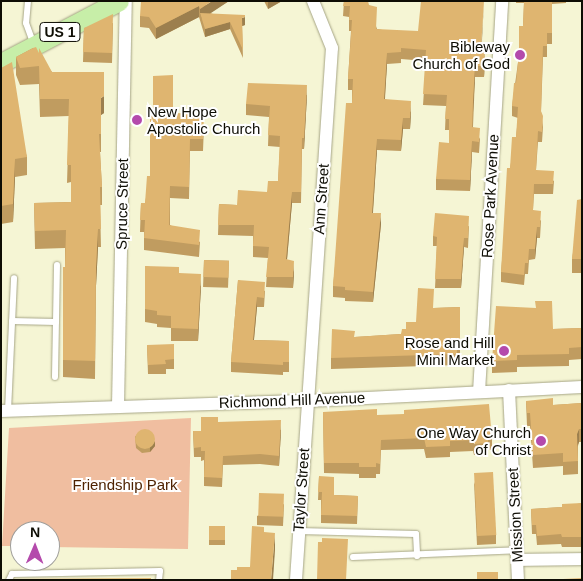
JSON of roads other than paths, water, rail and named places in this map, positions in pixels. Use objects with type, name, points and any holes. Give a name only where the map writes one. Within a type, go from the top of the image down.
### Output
[{"type":"main road","name":"US 1","points":[[1,63],[119,1]]},
{"type":"street","name":"Spruce Street","points":[[118,406],[126,1]]},
{"type":"street","name":"Ann Street","points":[[307,401],[332,48],[313,1]]},
{"type":"street","name":"Rose Park Avenue","points":[[479,392],[502,1]]},
{"type":"street","name":"Richmond Hill Avenue","points":[[4,411],[307,401],[582,387]]},
{"type":"street","name":"Mission Street","points":[[509,390],[518,580]]},
{"type":"street","name":"Taylor Street","points":[[296,580],[307,401]]},
{"type":"street","points":[[517,555],[582,559]]},
{"type":"lane","points":[[28,1],[26,23],[34,46]]},
{"type":"lane","points":[[55,376],[57,265]]},
{"type":"lane","points":[[4,411],[14,278]]},
{"type":"lane","points":[[12,321],[56,322]]},
{"type":"lane","points":[[298,531],[416,534],[417,556]]},
{"type":"lane","points":[[353,557],[517,555]]},
{"type":"lane","points":[[9,580],[12,574],[160,570],[160,580]]},
{"type":"place","name":"Bibleway Church of God","points":[[520,55]]},
{"type":"place","name":"New Hope Apostolic Church","points":[[137,120]]},
{"type":"place","name":"Rose and Hill Mini Market","points":[[504,351]]},
{"type":"place","name":"One Way Church of Christ","points":[[541,441]]},
{"type":"park label","name":"Friendship Park","points":[[125,485]]}]
